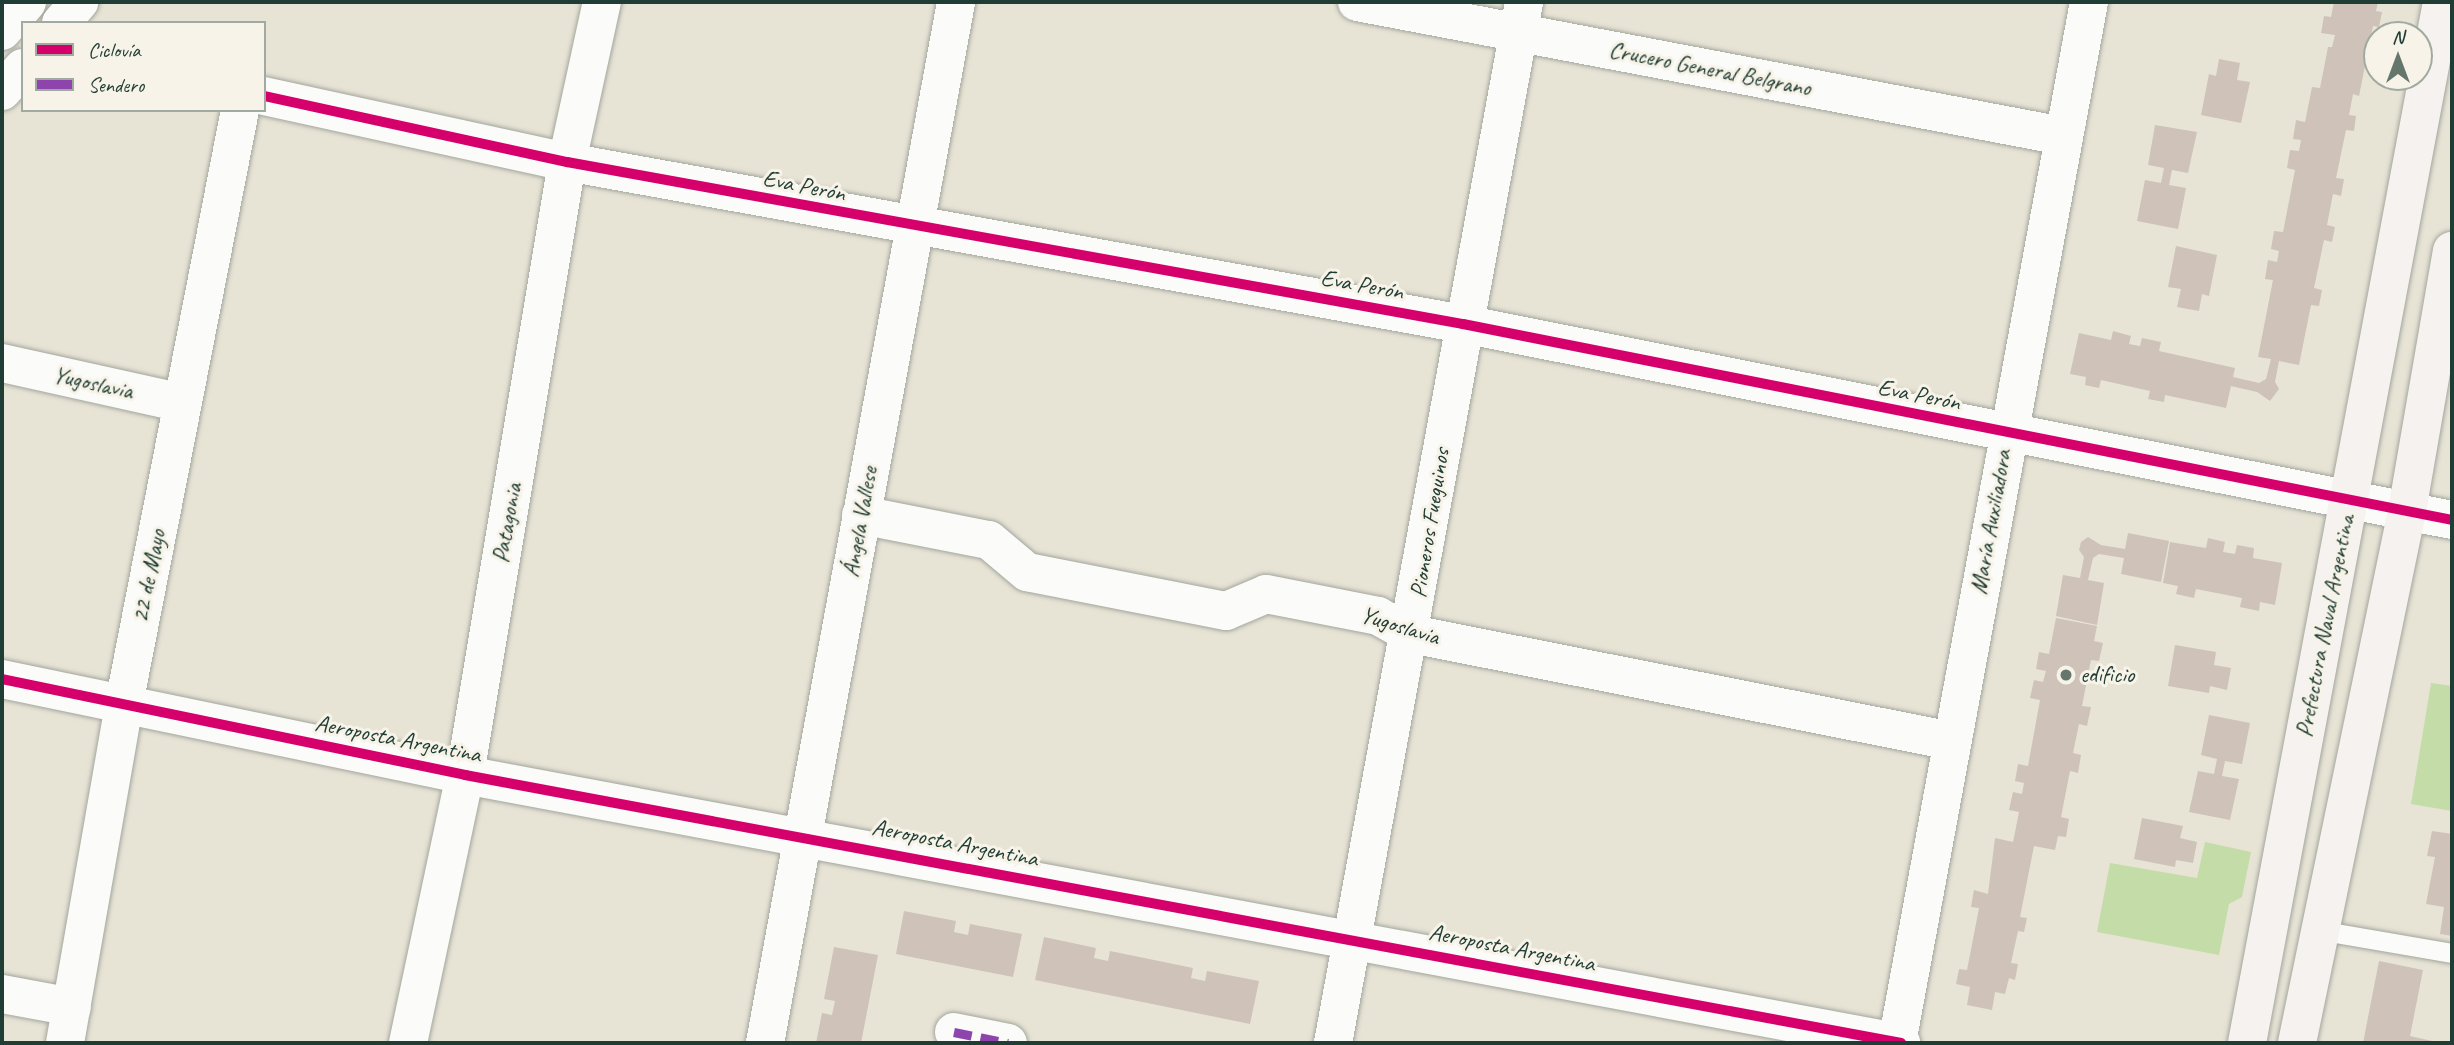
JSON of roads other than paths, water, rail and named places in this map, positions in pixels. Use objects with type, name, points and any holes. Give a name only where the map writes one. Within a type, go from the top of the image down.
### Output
[{"type":"main road","name":"Prefectura Naval Argentina","points":[[2246,1043],[2442,2]]},
{"type":"main road","points":[[2297,1043],[2318,930],[2407,511],[2452,251]]},
{"type":"street","points":[[21,46],[2,33],[27,2]]},
{"type":"street","points":[[63,21],[79,2]]},
{"type":"street","name":"Patagonia","points":[[408,1043],[465,775],[567,162],[602,2]]},
{"type":"street","name":"Ángela Vallese","points":[[765,1043],[956,2]]},
{"type":"street","name":"Crucero General Belgrano","points":[[1357,2],[1522,17],[2063,136]]},
{"type":"street","name":"María Auxiliadora","points":[[1899,1043],[2007,434],[2089,2]]},
{"type":"street","name":"Pioneros Fueguinos","points":[[1333,1043],[1411,634],[1463,324],[1522,17]]},
{"type":"street","points":[[2,92],[21,70]]},
{"type":"street","name":"Eva Perón","points":[[266,96],[567,162],[914,228],[1463,324],[2007,434],[2452,520]]},
{"type":"street","name":"22 de Mayo","points":[[69,1025],[124,705],[240,112]]},
{"type":"street","name":"Yugoslavia","points":[[2,363],[183,403]]},
{"type":"street","name":"Yugoslavia","points":[[861,516],[989,540],[1027,572],[1226,611],[1266,594],[1378,616],[1411,634],[1952,741]]},
{"type":"street","name":"Aeroposta Argentina","points":[[2,679],[465,775],[804,836],[1899,1043]]},
{"type":"street","points":[[2,994],[69,1025]]},
{"type":"street","points":[[954,1032],[1008,1043]]},
{"type":"lane","points":[[2318,930],[2452,954]]},
{"type":"place","name":"edificio","points":[[2066,675]]}]
